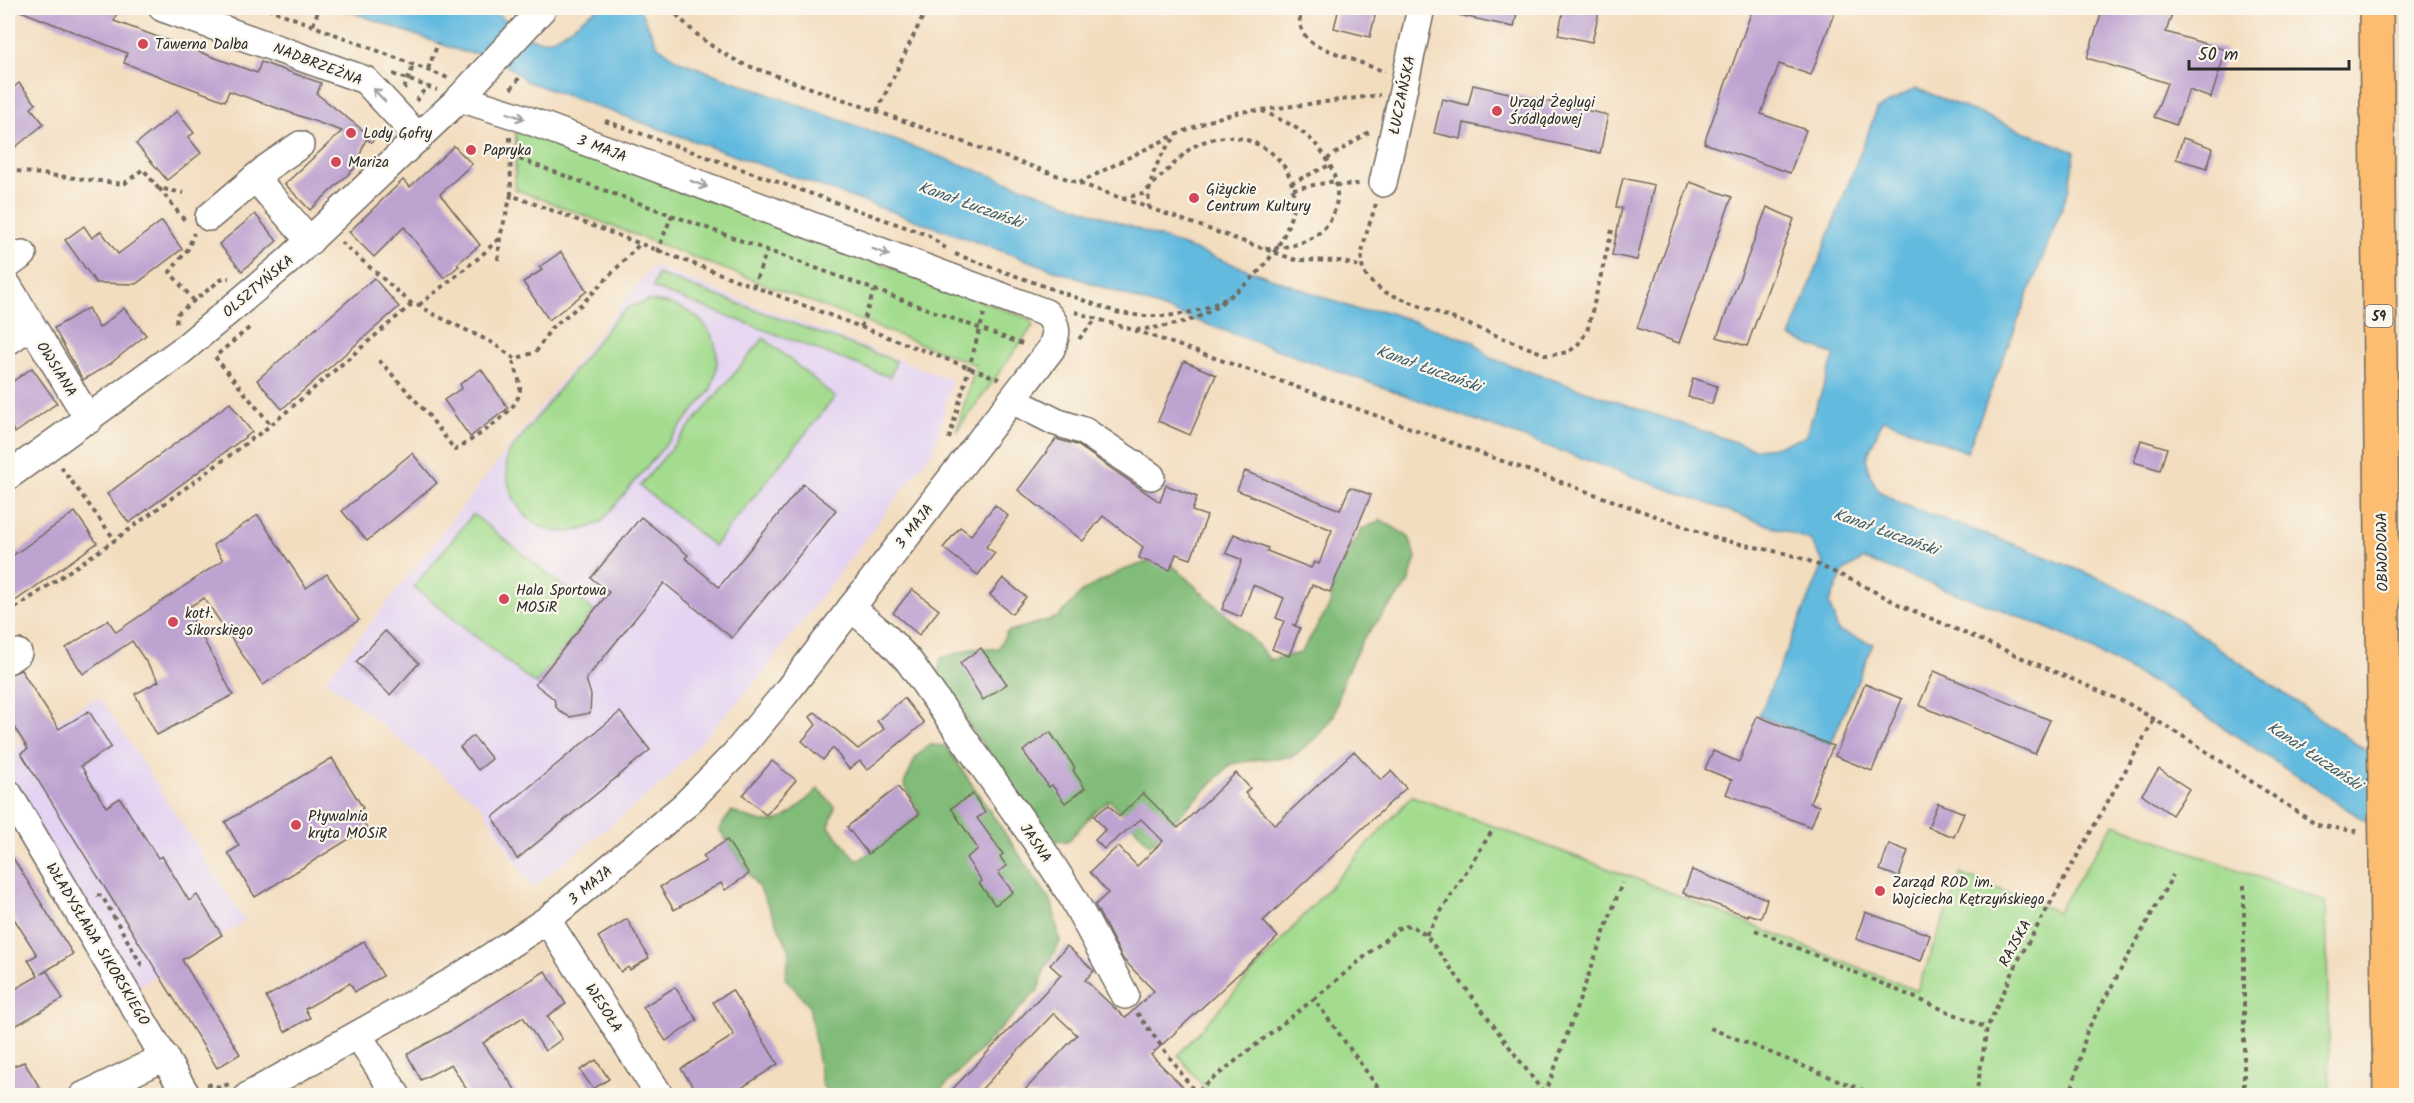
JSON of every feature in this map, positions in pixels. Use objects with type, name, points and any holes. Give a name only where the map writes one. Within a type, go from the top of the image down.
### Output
[{"type":"main road","name":"OBWODOWA","points":[[2376,8],[2390,1095]]},
{"type":"street","name":"NADBRZEŻNA","points":[[163,8],[365,81],[419,138]]},
{"type":"street","name":"OLSZTYŃSKA","points":[[8,476],[182,351],[310,241],[487,71],[542,8]]},
{"type":"street","name":"ŁUCZAŃSKA","points":[[1383,183],[1421,8]]},
{"type":"street","name":"3 MAJA","points":[[238,1089],[358,1035],[455,980],[547,920],[637,847],[709,783],[784,695],[851,608],[1002,394],[1051,350],[1056,336],[1053,320],[1046,313],[525,119],[460,98]]},
{"type":"street","points":[[209,217],[255,178],[300,145]]},
{"type":"street","points":[[255,178],[310,241]]},
{"type":"street","name":"OWSIANA","points":[[8,286],[88,420]]},
{"type":"street","points":[[8,341],[30,326]]},
{"type":"street","points":[[1002,394],[1056,422],[1084,431],[1151,476]]},
{"type":"street","name":"JASNA","points":[[851,608],[884,635],[915,669],[1041,848],[1073,898],[1125,995]]},
{"type":"street","name":"WŁADYSŁAWA SIKORSKIEGO","points":[[8,793],[187,1095]]},
{"type":"street","name":"WESOŁA","points":[[547,920],[660,1095]]},
{"type":"street","points":[[358,1035],[397,1095]]},
{"type":"street","points":[[84,1095],[165,1056]]},
{"type":"path","points":[[267,8],[428,69],[438,43]]},
{"type":"path","points":[[313,25],[319,8]]},
{"type":"path","points":[[670,8],[701,40],[743,64],[1296,260],[1340,261],[1362,267]]},
{"type":"path","points":[[878,111],[927,8]]},
{"type":"path","points":[[1300,17],[1299,26],[1306,38],[1402,95]]},
{"type":"path","points":[[414,64],[408,79],[427,86]]},
{"type":"path","points":[[1078,183],[1219,116],[1402,95]]},
{"type":"path","points":[[1327,159],[1402,95]]},
{"type":"path","points":[[1260,248],[1300,245],[1320,233],[1329,225],[1337,196],[1330,165],[1317,144],[1299,129],[1262,111]]},
{"type":"path","points":[[601,120],[928,235],[955,254],[1116,312],[1133,316],[1160,317],[1192,312],[1228,297]]},
{"type":"path","points":[[498,260],[500,237],[511,195],[510,126]]},
{"type":"path","points":[[1149,209],[1148,189],[1165,149],[1176,136]]},
{"type":"path","points":[[1118,198],[1130,198],[1143,194],[1190,149],[1205,141],[1219,138],[1244,139],[1267,149],[1285,167],[1293,189],[1289,224],[1273,254],[1256,276],[1212,310],[1189,322],[1132,331]]},
{"type":"path","points":[[511,156],[1025,345]]},
{"type":"path","points":[[1291,183],[1330,165]]},
{"type":"path","points":[[8,170],[124,184],[143,169],[195,234],[188,249],[170,272],[194,301]]},
{"type":"path","points":[[1293,189],[1335,181]]},
{"type":"path","points":[[1383,183],[1362,254],[1362,267],[1371,282],[1387,293],[1547,355],[1570,352],[1582,340],[1588,328],[1611,230]]},
{"type":"path","points":[[158,188],[184,193]]},
{"type":"path","points":[[511,195],[1000,380],[1002,394]]},
{"type":"path","points":[[657,252],[672,215]]},
{"type":"path","points":[[336,237],[412,304],[419,305],[493,343],[512,358],[520,393],[507,412],[491,426],[455,450],[426,412],[379,360]]},
{"type":"path","points":[[419,305],[472,263],[500,237]]},
{"type":"path","points":[[512,358],[536,352],[551,328],[583,303],[639,245]]},
{"type":"path","points":[[753,287],[767,251]]},
{"type":"path","points":[[861,327],[874,291]]},
{"type":"path","points":[[948,444],[981,329],[988,292]]},
{"type":"path","points":[[8,613],[115,540],[271,425],[412,304]]},
{"type":"path","points":[[1096,319],[1149,334],[1288,383],[1722,540],[1807,560],[1902,606],[2127,702],[2318,825],[2362,833]]},
{"type":"path","points":[[215,357],[271,425]]},
{"type":"path","points":[[59,464],[115,540]]},
{"type":"path","name":"RAJSKA","points":[[1976,1095],[1987,1028],[2020,957],[2155,718]]},
{"type":"path","points":[[1426,935],[1492,831]]},
{"type":"path","points":[[2070,1095],[2087,1031],[2173,875]]},
{"type":"path","points":[[1545,1095],[1622,883]]},
{"type":"path","points":[[2244,885],[2244,1095]]},
{"type":"path","points":[[1191,1095],[1197,1094],[1399,928],[1410,924],[1426,935],[1545,1095]]},
{"type":"path","points":[[1755,930],[1987,1028]]},
{"type":"path","points":[[1125,995],[1167,1056],[1197,1094]]},
{"type":"path","points":[[1314,999],[1384,1095]]},
{"type":"path","points":[[1710,1028],[1877,1095]]},
{"type":"shaded area","points":[[652,266],[952,380],[934,449],[758,679],[664,782],[532,888],[481,805],[326,680]]},
{"type":"shaded area","points":[[94,699],[101,699],[245,921],[127,993],[8,793],[8,751]]},
{"type":"green space","points":[[516,126],[1029,319],[1033,326],[956,432],[976,365],[515,189]]},
{"type":"green space","points":[[657,274],[896,361],[890,377],[653,288]]},
{"type":"green space","points":[[648,301],[683,309],[707,328],[714,340],[717,355],[716,372],[710,391],[602,521],[582,529],[564,532],[547,529],[532,521],[520,510],[507,476],[507,455],[614,320],[629,307]]},
{"type":"green space","points":[[764,338],[835,397],[714,546],[640,486]]},
{"type":"green space","name":"Hala Sportowa MOSiR","points":[[473,514],[594,611],[535,684],[414,587]]},
{"type":"green space","points":[[1381,520],[1409,537],[1416,557],[1408,584],[1363,639],[1344,678],[1334,715],[1317,737],[1292,757],[1231,764],[1150,845],[1110,800],[1095,811],[1068,841],[1050,841],[937,678],[941,658],[971,649],[998,649],[1007,632],[1058,617],[1084,590],[1121,571],[1150,561],[1172,565],[1253,640],[1270,660],[1301,653],[1330,605],[1335,577],[1362,529]]},
{"type":"green space","points":[[930,745],[946,746],[1052,903],[1060,942],[1045,968],[1038,990],[936,1095],[830,1095],[822,1085],[809,1005],[785,978],[790,951],[761,891],[719,829],[732,811],[760,821],[780,820],[818,789],[835,807],[829,827],[858,861],[920,814],[904,784],[916,757]]},
{"type":"green space","points":[[1412,796],[1639,880],[1917,991],[1960,874],[2057,912],[2114,824],[2326,902],[2330,1095],[1210,1095],[1178,1055]]},
{"type":"water","name":"Kanał Łuczański","points":[[340,8],[491,8],[519,31],[531,38],[541,40],[559,35],[601,8],[639,8],[658,46],[679,61],[1361,311],[1381,310],[1474,342],[1490,358],[1755,449],[1774,447],[1805,437],[1835,355],[1790,337],[1877,109],[1916,88],[2075,152],[2068,192],[1967,452],[1883,419],[1866,459],[1870,475],[1879,491],[1901,504],[2027,549],[2108,582],[2179,620],[2406,779],[2406,851],[2364,820],[2168,691],[2068,637],[2016,615],[1863,559],[1844,571],[1829,603],[1838,631],[1873,644],[1831,744],[1759,716],[1824,563],[1810,540],[526,81],[505,64],[489,57],[463,52]]},
{"type":"building","points":[[13,8],[119,8],[114,21],[257,73],[261,62],[321,83],[317,94],[374,139],[372,142],[366,139],[355,168],[310,210],[285,184],[342,131],[229,91],[225,101],[124,63],[127,53]]},
{"type":"building","points":[[1339,8],[1377,8],[1370,37],[1334,28]]},
{"type":"building","points":[[1458,8],[1518,8],[1514,27],[1458,15]]},
{"type":"building","points":[[1564,8],[1600,8],[1592,42],[1558,35]]},
{"type":"building","points":[[1753,8],[1836,8],[1811,75],[1779,64],[1761,114],[1806,130],[1790,173],[1704,143]]},
{"type":"building","points":[[2103,8],[2174,8],[2166,32],[2226,50],[2211,98],[2189,90],[2176,125],[2154,117],[2167,83],[2087,58]]},
{"type":"building","points":[[19,83],[36,104],[31,108],[44,124],[8,153],[8,92]]},
{"type":"building","points":[[1473,85],[1608,115],[1600,153],[1464,123],[1461,139],[1434,133],[1442,99],[1468,105]]},
{"type":"building","points":[[177,111],[194,133],[188,137],[201,153],[167,180],[136,144]]},
{"type":"building","points":[[2183,138],[2213,148],[2207,168],[2176,159]]},
{"type":"building","points":[[454,146],[472,164],[440,194],[480,245],[444,278],[404,227],[374,257],[349,232],[403,180],[410,187]]},
{"type":"building","points":[[1623,178],[1654,185],[1637,260],[1612,255],[1622,208],[1616,207]]},
{"type":"building","points":[[1690,182],[1732,197],[1679,343],[1637,328]]},
{"type":"building","points":[[1767,207],[1794,219],[1747,346],[1717,337]]},
{"type":"building","points":[[255,214],[277,241],[242,271],[219,244]]},
{"type":"building","points":[[162,221],[182,249],[136,284],[96,283],[65,240],[84,226],[92,238],[101,231],[118,254]]},
{"type":"building","points":[[561,252],[587,291],[549,320],[523,282],[542,270],[539,267]]},
{"type":"building","points":[[374,278],[399,307],[282,409],[257,380]]},
{"type":"building","points":[[88,308],[99,328],[124,308],[146,335],[110,364],[83,380],[54,328]]},
{"type":"building","points":[[1184,361],[1216,375],[1190,435],[1158,421]]},
{"type":"building","points":[[32,368],[57,403],[15,433],[8,422],[8,385]]},
{"type":"building","points":[[481,369],[508,408],[470,437],[444,400],[462,388],[460,384]]},
{"type":"building","points":[[1693,378],[1717,386],[1712,404],[1688,397]]},
{"type":"building","points":[[230,403],[252,432],[129,523],[107,494]]},
{"type":"building","points":[[1056,439],[1077,445],[1160,502],[1166,485],[1197,497],[1192,511],[1207,516],[1191,559],[1176,554],[1170,570],[1139,558],[1143,547],[1103,516],[1083,541],[1018,490]]},
{"type":"building","points":[[2141,440],[2167,448],[2160,470],[2134,462]]},
{"type":"building","points":[[412,453],[437,483],[367,541],[342,511]]},
{"type":"building","points":[[1245,471],[1340,510],[1350,487],[1371,495],[1330,592],[1312,585],[1295,626],[1300,628],[1289,656],[1272,649],[1284,621],[1276,618],[1284,598],[1253,585],[1241,617],[1222,609],[1242,560],[1226,553],[1234,534],[1268,548],[1267,551],[1311,568],[1314,562],[1319,564],[1332,530],[1237,490]]},
{"type":"building","points":[[803,484],[836,510],[732,638],[664,583],[586,679],[591,695],[590,713],[570,717],[562,713],[556,707],[554,699],[535,684],[609,592],[591,578],[641,517],[688,555],[685,558],[719,587]]},
{"type":"building","points":[[995,505],[1008,516],[986,547],[995,553],[978,575],[943,548],[960,527],[971,535]]},
{"type":"building","points":[[75,512],[97,543],[8,606],[8,559]]},
{"type":"building","points":[[258,515],[306,588],[327,574],[359,620],[263,685],[204,598],[187,608],[233,695],[157,735],[135,694],[159,681],[132,641],[83,674],[66,648],[108,620],[116,632],[223,560],[213,545]]},
{"type":"building","points":[[1003,578],[1026,597],[1012,614],[990,595]]},
{"type":"building","points":[[912,589],[939,610],[919,635],[893,613]]},
{"type":"building","points":[[385,631],[419,663],[390,695],[356,662]]},
{"type":"building","points":[[981,648],[1007,684],[983,700],[960,663]]},
{"type":"building","points":[[21,670],[59,729],[89,711],[111,747],[81,766],[106,807],[120,798],[158,858],[162,856],[189,901],[197,895],[222,935],[182,960],[240,1054],[217,1068],[21,753],[28,749],[8,717],[8,675]]},
{"type":"building","points":[[1934,671],[2050,720],[2035,754],[1919,705]]},
{"type":"building","points":[[1865,684],[1902,699],[1872,771],[1835,756]]},
{"type":"building","points":[[904,698],[924,723],[867,770],[860,761],[849,769],[833,748],[823,760],[802,741],[816,725],[810,717],[815,712],[858,749],[884,729],[877,721]]},
{"type":"building","points":[[620,712],[650,750],[517,859],[493,817]]},
{"type":"building","points":[[1757,716],[1833,746],[1810,803],[1819,806],[1811,827],[1726,794],[1732,780],[1705,769],[1713,751],[1739,762]]},
{"type":"building","points":[[1050,732],[1075,768],[1073,770],[1085,788],[1065,803],[1052,785],[1049,787],[1023,751]]},
{"type":"building","points":[[473,736],[492,759],[478,770],[460,747]]},
{"type":"building","points":[[1354,751],[1381,780],[1391,771],[1406,788],[1263,921],[1278,937],[1151,1055],[1191,1095],[1020,1095],[1077,1035],[1054,1013],[976,1095],[947,1095],[1061,975],[1050,965],[1067,946],[1094,971],[1085,980],[1125,1018],[1154,991],[1123,959],[1095,905],[1108,893],[1090,872],[1118,846],[1137,866],[1163,841],[1141,819],[1104,849],[1095,840],[1105,830],[1094,816],[1109,805],[1119,817],[1143,793],[1178,828],[1236,773],[1250,788],[1245,793],[1275,825]]},
{"type":"building","name":"Pływalnia kryta MOSiR","points":[[332,758],[363,808],[357,812],[367,828],[255,897],[228,853],[239,846],[225,822]]},
{"type":"building","points":[[772,761],[796,780],[766,815],[743,795]]},
{"type":"building","points":[[2159,769],[2189,789],[2172,815],[2142,794]]},
{"type":"building","points":[[898,787],[919,814],[868,854],[847,827]]},
{"type":"building","points":[[973,794],[985,813],[977,818],[1003,854],[1000,857],[1007,866],[998,872],[1013,892],[995,905],[979,883],[982,881],[966,858],[978,849],[951,808]]},
{"type":"building","points":[[1938,803],[1964,813],[1954,837],[1928,827]]},
{"type":"building","points":[[727,840],[749,874],[725,890],[721,883],[674,910],[660,887],[706,861],[703,856]]},
{"type":"building","points":[[1889,844],[1908,851],[1899,877],[1880,870]]},
{"type":"building","points":[[8,850],[73,954],[41,974],[47,971],[63,999],[8,1030],[8,993],[38,976],[28,960],[37,955],[8,909]]},
{"type":"building","points":[[1692,870],[1767,899],[1761,918],[1748,914],[1748,916],[1683,893]]},
{"type":"building","points":[[1865,912],[1930,935],[1921,961],[1856,939]]},
{"type":"building","points":[[627,919],[649,958],[630,970],[628,967],[621,972],[598,937]]},
{"type":"building","points":[[364,941],[383,976],[355,992],[350,983],[305,1009],[310,1018],[285,1032],[266,997]]},
{"type":"building","points":[[545,971],[566,1004],[547,1016],[562,1039],[545,1051],[523,1017],[483,1043],[519,1095],[470,1095],[451,1064],[421,1080],[407,1054],[452,1030]]},
{"type":"building","points":[[675,987],[697,1020],[666,1041],[643,1007]]},
{"type":"building","points":[[732,990],[778,1064],[731,1095],[699,1095],[681,1069],[734,1035],[713,1002]]},
{"type":"building","points":[[596,1060],[609,1079],[593,1089],[580,1070]]},
{"type":"building","points":[[24,1062],[42,1091],[30,1095],[8,1095],[8,1068]]},
{"type":"place","name":"Tawerna Dalba","points":[[143,44]]},
{"type":"place","name":"Urząd Żeglugi Śródlądowej","points":[[1497,111]]},
{"type":"place","name":"Lody Gofry","points":[[351,133]]},
{"type":"place","name":"Papryka","points":[[471,150]]},
{"type":"place","name":"Mariza","points":[[336,162]]},
{"type":"place","name":"Giżyckie Centrum Kultury","points":[[1194,198]]},
{"type":"place","name":"Hala Sportowa MOSiR","points":[[504,599]]},
{"type":"place","name":"kotł. Sikorskiego","points":[[173,622]]},
{"type":"place","name":"Pływalnia kryta MOSiR","points":[[296,825]]},
{"type":"place","name":"Zarząd ROD im. Wojciecha Kętrzyńskiego","points":[[1880,891]]}]
